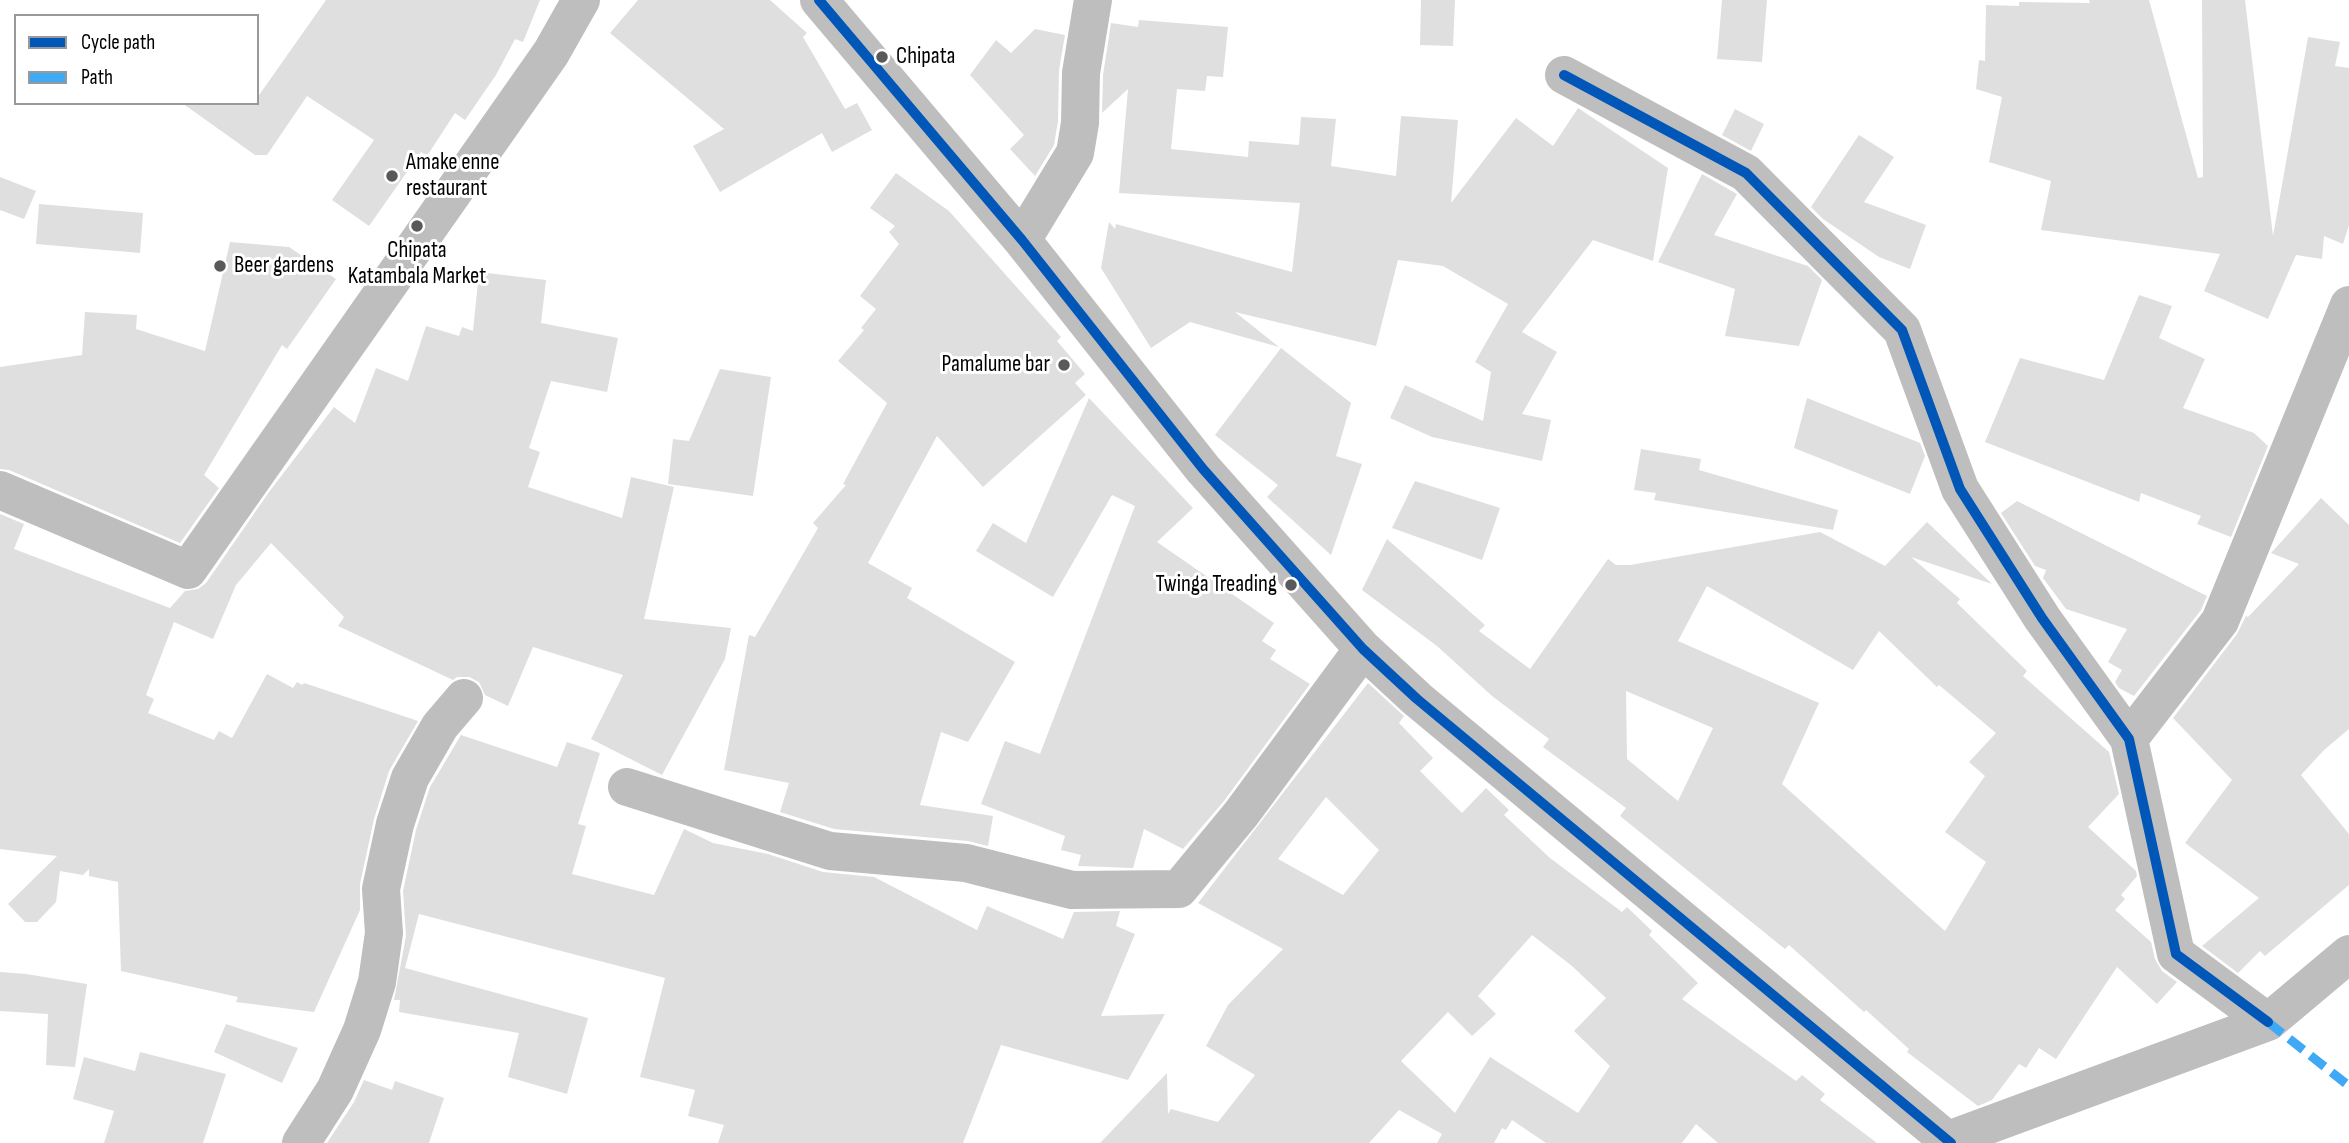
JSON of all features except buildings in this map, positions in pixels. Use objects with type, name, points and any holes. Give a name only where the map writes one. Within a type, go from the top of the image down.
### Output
[{"type":"street","points":[[0,490],[188,570],[551,53],[581,0]]},
{"type":"street","points":[[819,0],[1022,240],[1203,469],[1363,649],[1418,699],[1949,1141],[2268,1022],[2349,954]]},
{"type":"street","points":[[1022,240],[1075,153],[1080,122],[1081,73],[1093,0]]},
{"type":"street","points":[[1564,75],[1746,173],[1902,330],[1960,489],[2042,618],[2129,739],[2176,954],[2268,1022]]},
{"type":"street","points":[[2129,739],[2220,621],[2349,305]]},
{"type":"street","points":[[627,787],[831,852],[966,863],[1072,890],[1179,889],[1241,814],[1363,649]]},
{"type":"street","points":[[301,1143],[335,1090],[362,1030],[373,994],[384,933],[381,889],[394,824],[410,778],[440,726],[464,698]]},
{"type":"marked path","points":[[2268,1022],[2349,1086]]},
{"type":"cycle path","points":[[819,0],[1022,240],[1203,469],[1363,649],[1417,699],[1951,1143]]},
{"type":"cycle path","points":[[1564,75],[1746,173],[1902,330],[1960,489],[2042,618],[2129,739],[2176,954],[2268,1022]]},
{"type":"place","name":"Chipata","points":[[882,57]]},
{"type":"place","name":"Amake enne restaurant","points":[[392,176]]},
{"type":"place","name":"Chipata Katambala Market","points":[[417,226]]},
{"type":"place","name":"Beer gardens","points":[[220,266]]},
{"type":"place","name":"Pamalume bar","points":[[1064,365]]},
{"type":"place","name":"Twinga Treading","points":[[1291,585]]}]
